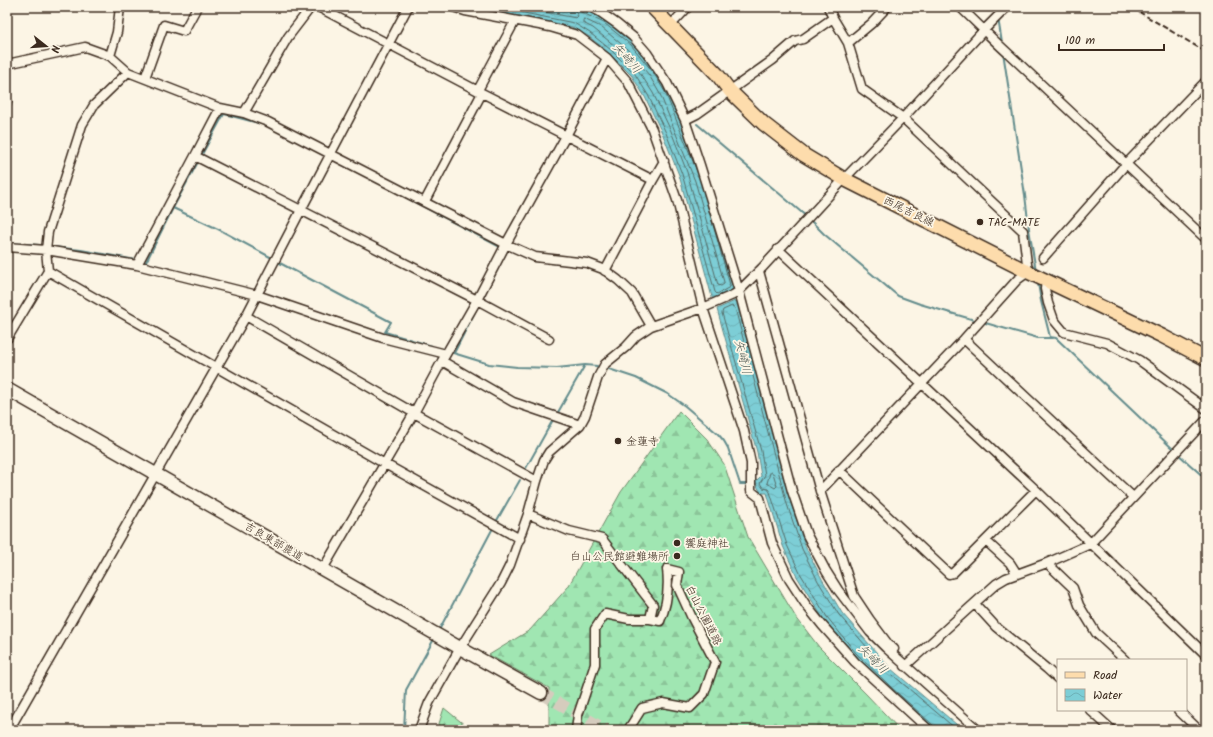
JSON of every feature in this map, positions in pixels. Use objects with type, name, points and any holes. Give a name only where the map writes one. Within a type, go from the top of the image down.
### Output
[{"type":"main road","name":"西尾吉良線","points":[[652,7],[764,124],[804,155],[844,178],[1028,272],[1173,341],[1206,359]]},
{"type":"street","points":[[110,56],[117,32],[120,7]]},
{"type":"street","points":[[145,78],[164,25],[184,31],[197,7]]},
{"type":"street","points":[[244,113],[288,37],[311,7]]},
{"type":"street","points":[[318,7],[653,180]]},
{"type":"street","points":[[9,730],[246,316],[408,7]]},
{"type":"street","points":[[453,7],[465,11],[550,27],[577,35],[608,58],[628,82],[652,129],[677,200],[703,308],[744,431],[751,463],[751,491],[760,498],[772,543],[789,579],[822,626],[855,662],[929,730]]},
{"type":"street","points":[[590,7],[617,24],[633,37],[647,53],[667,83],[685,120],[700,166],[792,491],[807,534],[826,571],[838,590],[870,632],[978,730]]},
{"type":"street","points":[[820,491],[964,339],[1017,280],[1028,272],[1023,231],[903,118],[862,89],[848,43],[828,7]]},
{"type":"street","points":[[848,43],[872,23],[887,7]]},
{"type":"street","points":[[960,7],[987,28],[992,39],[1206,239]]},
{"type":"street","points":[[419,730],[429,703],[510,565],[520,539],[544,460],[549,452],[580,425],[585,416],[598,377],[605,364],[626,347],[636,336],[651,326],[703,308],[736,293],[759,271],[844,178],[903,118],[1006,8]]},
{"type":"street","points":[[670,26],[683,9]]},
{"type":"street","points":[[685,120],[697,114],[773,60],[795,41],[802,39],[833,18]]},
{"type":"street","points":[[425,201],[515,21]]},
{"type":"street","points":[[7,64],[85,47],[110,56],[128,72],[220,108],[244,113],[268,122],[425,201],[506,244],[535,257],[588,263],[605,271],[632,292],[651,326]]},
{"type":"street","points":[[323,569],[414,413],[608,58]]},
{"type":"street","points":[[7,339],[48,271],[46,250],[48,232],[82,125],[94,105],[128,72]]},
{"type":"street","points":[[1043,258],[1126,164],[1206,81]]},
{"type":"street","points":[[136,265],[220,108]]},
{"type":"street","points":[[195,156],[477,300],[549,339]]},
{"type":"street","points":[[605,271],[664,161]]},
{"type":"street","points":[[7,247],[46,250],[136,265],[257,295],[444,358],[514,402],[580,425]]},
{"type":"street","points":[[778,249],[1036,490],[1206,655]]},
{"type":"street","points":[[48,271],[385,464],[520,539]]},
{"type":"street","points":[[759,271],[820,491],[854,596],[888,644],[906,664]]},
{"type":"street","points":[[1045,280],[1048,303],[1054,320],[1064,332],[1107,343],[1139,360],[1206,409]]},
{"type":"street","points":[[246,316],[414,413],[537,481]]},
{"type":"street","points":[[964,339],[1133,497]]},
{"type":"street","name":"吉良東部農道","points":[[7,389],[541,693]]},
{"type":"street","points":[[906,664],[996,584],[1006,578],[1047,563],[1090,544],[1206,420]]},
{"type":"street","points":[[839,470],[949,574],[954,573],[1036,490]]},
{"type":"street","points":[[528,514],[569,531],[602,539],[653,605],[650,619],[629,619],[605,614],[595,629],[595,664],[578,715],[576,730]]},
{"type":"street","points":[[986,541],[1010,563],[1017,574]]},
{"type":"street","points":[[1047,563],[1073,588],[1079,605],[1096,633],[1124,659]]},
{"type":"street","name":"白山公園道路","points":[[628,730],[642,708],[663,703],[690,708],[704,694],[715,662],[677,585],[679,572],[666,569],[668,580],[664,610],[660,621],[650,619]]},
{"type":"street","points":[[975,604],[996,627],[1057,678]]},
{"type":"street","points":[[1091,711],[1112,730]]},
{"type":"street","points":[[1179,711],[1199,730]]},
{"type":"green space","points":[[679,411],[707,439],[724,464],[748,537],[795,616],[819,647],[900,730],[549,730],[549,688],[489,655],[530,630],[568,587],[621,492]]},
{"type":"green space","points":[[444,708],[471,730],[437,730]]},
{"type":"water","name":"矢崎川","points":[[478,7],[580,7],[606,19],[634,43],[656,69],[669,90],[688,137],[735,288],[713,301],[679,175],[663,135],[645,97],[632,76],[609,53],[588,36],[572,27]]},
{"type":"water","name":"矢崎川","points":[[737,300],[791,503],[806,548],[822,579],[842,613],[890,668],[963,730],[932,730],[853,656],[824,620],[796,575],[783,546],[767,493],[761,493],[755,482],[761,476],[757,452],[717,309]]},
{"type":"waterway","points":[[998,18],[1002,43]]},
{"type":"waterway","points":[[1003,52],[1036,271]]},
{"type":"waterway","points":[[201,156],[224,114],[266,125]]},
{"type":"waterway","points":[[697,124],[807,217]]},
{"type":"waterway","points":[[173,208],[199,160]]},
{"type":"waterway","points":[[373,180],[502,248]]},
{"type":"waterway","points":[[141,261],[146,262],[173,208],[218,229],[272,258]]},
{"type":"waterway","points":[[810,220],[824,234],[898,296],[978,321]]},
{"type":"waterway","points":[[7,243],[40,245]]},
{"type":"waterway","points":[[53,247],[81,250],[136,260]]},
{"type":"waterway","points":[[481,301],[507,251],[506,250]]},
{"type":"waterway","points":[[276,261],[391,322],[385,332],[432,346]]},
{"type":"waterway","points":[[1038,283],[1050,337],[1056,338],[1174,450]]},
{"type":"waterway","points":[[454,353],[479,304]]},
{"type":"waterway","points":[[982,322],[1038,338],[1053,338]]},
{"type":"waterway","points":[[450,352],[489,364],[517,367],[557,368],[585,365],[597,366]]},
{"type":"waterway","points":[[557,414],[585,365]]},
{"type":"waterway","points":[[609,369],[636,378],[668,394],[685,406],[718,434],[724,441],[728,448],[740,484],[748,484]]},
{"type":"waterway","points":[[526,468],[554,418]]},
{"type":"waterway","points":[[1177,453],[1206,479]]},
{"type":"waterway","points":[[496,522],[520,480]]},
{"type":"waterway","points":[[438,632],[494,526]]},
{"type":"waterway","points":[[404,730],[406,690],[434,639]]},
{"type":"tunnel","points":[[541,693],[606,730]]},
{"type":"railway","points":[[1131,7],[1206,52]]},
{"type":"place","name":"TAC-MATE","points":[[980,222]]},
{"type":"place","name":"金蓮寺","points":[[618,441]]},
{"type":"place","name":"饗庭神社","points":[[677,543]]},
{"type":"place","name":"白山公民館避難場所","points":[[677,556]]}]
